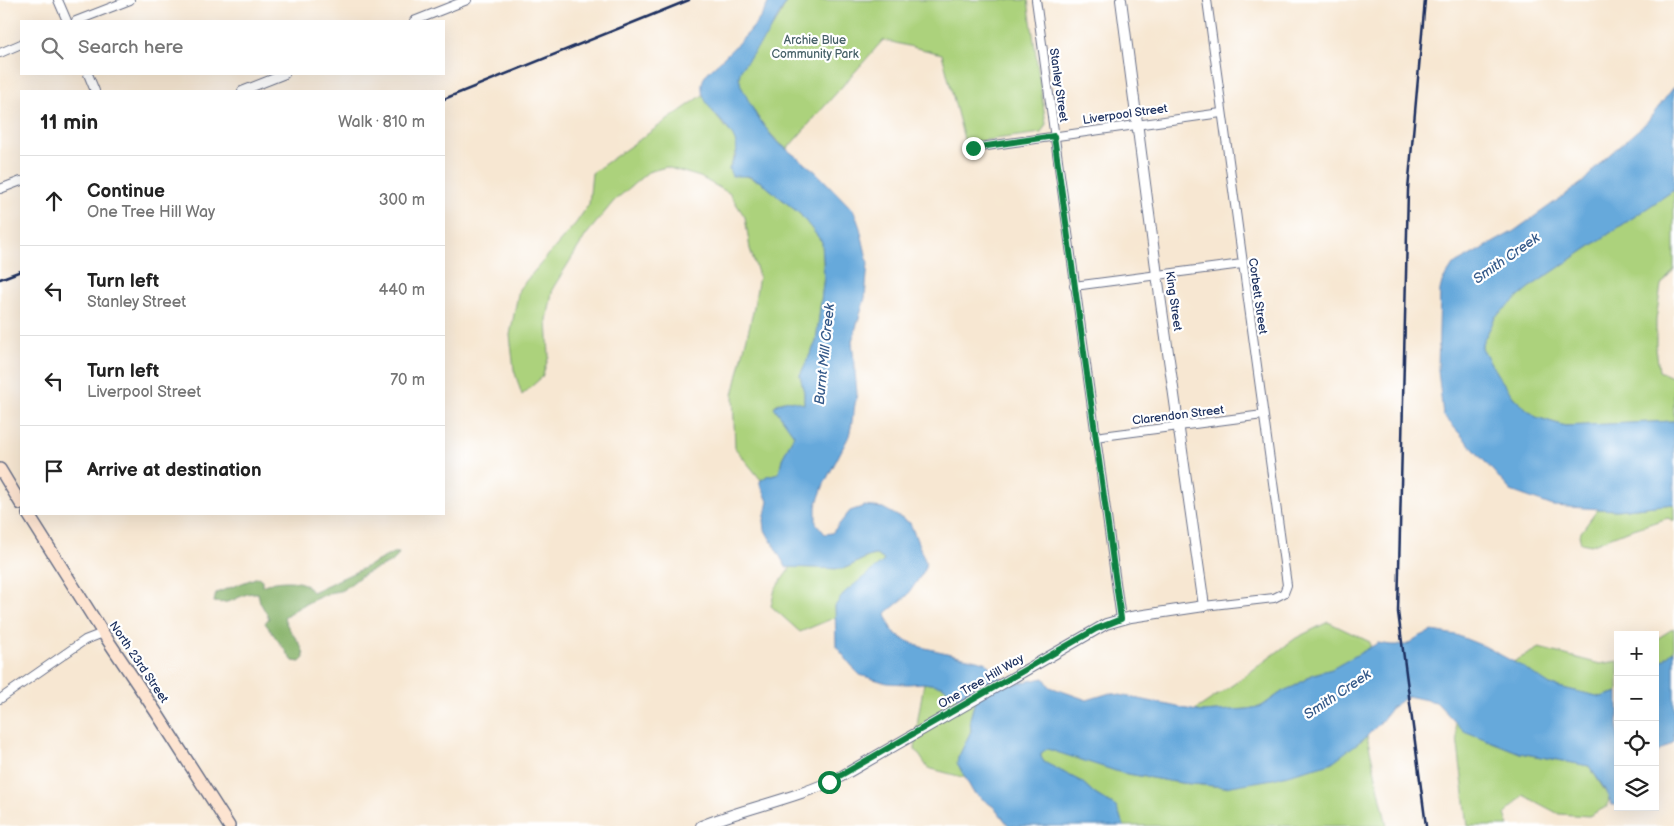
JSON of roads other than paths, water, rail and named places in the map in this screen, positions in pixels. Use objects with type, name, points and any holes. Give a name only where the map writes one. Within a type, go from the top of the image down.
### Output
[{"type":"main road","points":[[0,470],[20,502]]},
{"type":"main road","name":"North 23rd Street","points":[[29,515],[229,826]]},
{"type":"street","points":[[58,0],[67,20]]},
{"type":"street","points":[[79,20],[130,0]]},
{"type":"street","points":[[417,20],[467,0]]},
{"type":"street","name":"Stanley Street","points":[[1036,0],[1121,619]]},
{"type":"street","name":"King Street","points":[[1121,0],[1157,276],[1180,426],[1204,606]]},
{"type":"street","name":"Corbett Street","points":[[1207,0],[1287,585],[1284,593]]},
{"type":"street","points":[[0,53],[20,44]]},
{"type":"street","points":[[88,75],[95,90]]},
{"type":"street","points":[[245,90],[282,75]]},
{"type":"street","name":"Liverpool Street","points":[[973,148],[1221,113]]},
{"type":"street","points":[[0,189],[20,181]]},
{"type":"street","points":[[1074,286],[1242,264]]},
{"type":"street","name":"Clarendon Street","points":[[1095,437],[1263,416]]},
{"type":"street","name":"One Tree Hill Way","points":[[701,826],[819,787],[840,777],[1096,629],[1121,619],[1204,606],[1274,598],[1284,593]]},
{"type":"street","points":[[0,699],[85,640],[103,633]]},
{"type":"water","points":[[769,0],[786,0],[785,5],[767,35],[741,69],[739,77],[741,86],[756,115],[777,142],[815,171],[854,211],[868,263],[865,298],[852,341],[857,393],[851,427],[849,436],[824,484],[816,506],[816,523],[825,534],[832,533],[850,511],[865,506],[883,508],[910,523],[926,563],[924,571],[907,596],[886,614],[892,631],[903,639],[921,647],[985,662],[1008,685],[1044,678],[1050,687],[1087,700],[1110,693],[1202,712],[1248,709],[1262,706],[1283,691],[1314,674],[1332,669],[1378,643],[1406,645],[1432,631],[1456,635],[1486,647],[1523,667],[1550,685],[1601,697],[1614,693],[1614,805],[1612,805],[1604,788],[1589,766],[1520,753],[1464,731],[1436,702],[1408,696],[1392,707],[1367,736],[1331,763],[1273,779],[1225,787],[1181,783],[1122,773],[1047,749],[1041,753],[1044,762],[1082,782],[1095,794],[1116,807],[1124,826],[1009,826],[995,808],[973,792],[957,763],[971,731],[970,719],[976,697],[967,694],[957,697],[942,686],[924,683],[887,683],[860,675],[836,646],[835,606],[845,592],[884,561],[883,559],[873,555],[842,569],[786,567],[765,530],[764,520],[768,501],[760,481],[767,476],[779,473],[782,459],[794,435],[774,407],[785,401],[804,404],[804,392],[800,375],[816,342],[824,276],[822,242],[800,214],[761,182],[748,176],[732,176],[729,169],[736,155],[736,146],[728,128],[707,103],[703,94],[702,84],[704,77],[709,71],[755,25]]},
{"type":"water","name":"Smith Creek","points":[[1674,87],[1674,190],[1533,285],[1496,316],[1482,344],[1482,348],[1514,398],[1536,417],[1565,426],[1674,421],[1674,504],[1616,510],[1553,506],[1511,491],[1443,415],[1438,370],[1440,290],[1442,282],[1453,265],[1514,231],[1583,182],[1602,161],[1646,123]]},
{"type":"water","points":[[1674,650],[1674,742],[1659,751],[1659,676],[1659,664]]},
{"type":"railway","points":[[445,99],[689,0]]},
{"type":"railway","points":[[1425,0],[1408,190],[1398,612],[1426,826]]},
{"type":"railway","points":[[0,279],[20,271]]},
{"type":"park label","name":"Archie Blue Community Park","points":[[815,47]]},
{"type":"water label","name":"Burnt Mill Creek","points":[[824,354]]}]
